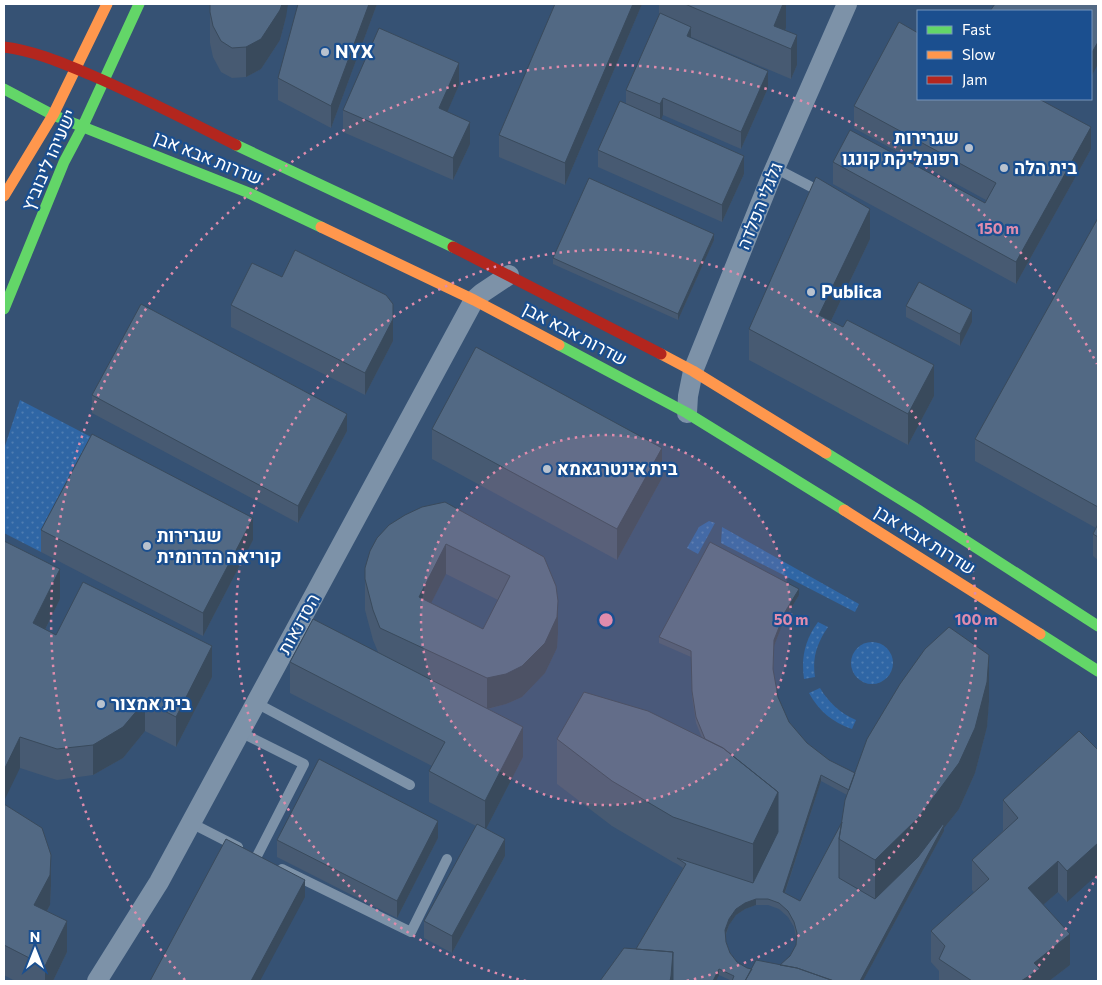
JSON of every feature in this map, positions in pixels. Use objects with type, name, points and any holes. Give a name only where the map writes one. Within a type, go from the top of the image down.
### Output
[{"type":"main road","name":"ישעיהו ליבוביץ","points":[[4,196],[53,115],[107,4]]},
{"type":"main road","name":"ישעיהו ליבוביץ","points":[[4,309],[64,162],[82,128],[139,4]]},
{"type":"main road","name":"שדרות אבא אבן","points":[[4,48],[19,49],[45,56],[136,95],[251,152],[450,244],[693,371],[918,510],[1098,626]]},
{"type":"main road","name":"שדרות אבא אבן","points":[[4,89],[82,128],[249,193],[474,300],[687,413],[893,540],[1098,671]]},
{"type":"street","name":"גלגלי הפלדה","points":[[687,413],[693,371],[775,168],[846,4]]},
{"type":"street","name":"הסדנאות","points":[[97,981],[159,882],[256,703],[301,630],[474,300],[508,275]]},
{"type":"lane","points":[[775,168],[834,200]]},
{"type":"lane","points":[[256,703],[410,785]]},
{"type":"lane","points":[[240,732],[304,764],[263,859]]},
{"type":"lane","points":[[191,823],[411,932],[447,859]]},
{"type":"shaded area","points":[[20,400],[118,451],[92,456],[41,552],[4,533],[4,449]]},
{"type":"shaded area","points":[[709,521],[715,523],[698,554],[687,548],[699,527]]},
{"type":"shaded area","points":[[722,527],[859,604],[855,612],[721,543]]},
{"type":"shaded area","points":[[818,622],[828,627],[816,651],[814,663],[815,677],[804,679],[803,663],[805,649],[810,635]]},
{"type":"shaded area","points":[[872,642],[887,648],[893,663],[887,678],[872,684],[857,678],[851,663],[857,648]]},
{"type":"shaded area","points":[[820,688],[835,707],[856,720],[852,729],[832,719],[817,705],[809,693]]},
{"type":"building","points":[[210,4],[282,4],[261,39],[246,47],[232,48],[221,41],[213,26]]},
{"type":"building","name":"NYX","points":[[298,4],[369,4],[331,106],[278,78]]},
{"type":"building","points":[[555,4],[633,4],[565,163],[499,135]]},
{"type":"building","points":[[685,4],[783,4],[774,26],[797,35],[791,49]]},
{"type":"building","points":[[995,4],[1098,4],[1098,42],[1092,52],[1092,10],[991,10]]},
{"type":"building","points":[[660,13],[691,27],[687,36],[768,71],[741,132],[663,98],[660,104],[626,90]]},
{"type":"building","name":"בית הלה","points":[[899,22],[917,32],[917,100],[1041,100],[1091,127],[1016,262],[833,162],[850,130],[985,203],[996,183],[854,106]]},
{"type":"building","points":[[379,28],[459,63],[439,108],[470,122],[453,158],[343,110]]},
{"type":"building","points":[[620,101],[744,156],[722,205],[598,150]]},
{"type":"building","name":"Publica","points":[[816,177],[870,209],[819,315],[843,327],[847,320],[934,365],[908,414],[749,329]]},
{"type":"building","points":[[589,178],[714,234],[678,314],[553,258]]},
{"type":"building","points":[[1098,218],[1098,507],[975,439]]},
{"type":"building","points":[[295,250],[386,295],[393,304],[393,319],[365,373],[231,305],[252,263],[282,277]]},
{"type":"building","points":[[919,282],[972,310],[960,334],[906,306]]},
{"type":"building","points":[[141,304],[347,414],[298,506],[92,395]]},
{"type":"building","name":"בית אינטרגאמא","points":[[476,347],[662,448],[617,529],[432,429]]},
{"type":"building","name":"שגרירות קוריאה הדרומית","points":[[92,434],[253,518],[203,613],[41,530]]},
{"type":"building","points":[[445,502],[544,557],[556,586],[558,601],[557,617],[545,643],[522,666],[506,674],[487,678],[380,628],[365,579],[365,568],[370,551],[377,538],[389,525],[422,507]],"holes":[[[446,544],[510,576],[483,629],[419,597]]]},
{"type":"building","points":[[1098,524],[1098,537],[1093,534]]},
{"type":"building","name":"בית אמצור","points":[[4,541],[60,569],[33,623],[56,635],[83,582],[212,646],[176,717],[145,701],[123,727],[93,745],[57,749],[20,737],[4,770]]},
{"type":"building","points":[[710,542],[799,589],[785,612],[774,640],[773,669],[778,697],[789,722],[807,743],[829,760],[855,773],[849,790],[821,775],[783,892],[800,901],[842,822],[839,839],[839,878],[875,899],[918,857],[944,825],[860,981],[834,981],[797,968],[780,965],[790,956],[796,945],[797,933],[788,911],[779,903],[768,899],[756,899],[736,909],[729,919],[725,930],[726,942],[730,953],[737,962],[752,969],[745,981],[732,981],[734,976],[719,969],[713,981],[673,981],[673,952],[636,949],[686,864],[677,858],[753,883],[778,832],[778,792],[723,748],[705,739],[696,717],[692,691],[691,651],[659,637]]},
{"type":"building","points":[[313,619],[523,727],[485,801],[429,771],[445,742],[290,662]]},
{"type":"building","points":[[949,627],[989,655],[987,682],[975,728],[959,763],[918,818],[875,860],[839,839],[845,800],[867,739],[900,684],[925,649]]},
{"type":"building","points":[[584,692],[648,711],[723,748],[778,792],[753,844],[673,817],[612,781],[557,739]]},
{"type":"building","points":[[1079,731],[1098,750],[1098,843],[1067,871],[1058,861],[1028,888],[1070,934],[1034,963],[1040,969],[1021,981],[972,981],[939,959],[945,946],[931,931],[989,879],[972,860],[1018,818],[1003,800]]},
{"type":"building","points":[[319,759],[438,821],[397,901],[277,840]]},
{"type":"building","points":[[4,804],[42,828],[51,855],[50,875],[34,905],[67,921],[45,966],[4,945]]},
{"type":"building","points":[[477,824],[505,839],[452,936],[424,921]]},
{"type":"building","points":[[226,839],[305,880],[251,981],[150,981]]},
{"type":"building","points":[[624,948],[673,952],[670,981],[600,981]]},
{"type":"building","points":[[756,960],[797,968],[834,981],[745,981]]},
{"type":"traffic: fast","points":[[4,309],[64,162],[82,128],[139,4]]},
{"type":"traffic: fast","points":[[4,89],[53,115],[249,193],[321,227]]},
{"type":"traffic: fast","points":[[236,145],[453,247]]},
{"type":"traffic: fast","points":[[559,345],[687,413],[844,510]]},
{"type":"traffic: fast","points":[[826,453],[1098,626]]},
{"type":"traffic: fast","points":[[1040,634],[1098,671]]},
{"type":"traffic: slow","points":[[4,196],[53,115],[107,4]]},
{"type":"traffic: slow","points":[[321,227],[474,300],[559,345]]},
{"type":"traffic: slow","points":[[661,354],[693,371],[826,453]]},
{"type":"traffic: slow","points":[[844,510],[1040,634]]},
{"type":"traffic: jam","points":[[4,47],[38,54],[91,75],[236,145]]},
{"type":"traffic: jam","points":[[453,247],[661,354]]},
{"type":"place","name":"NYX","points":[[325,52]]},
{"type":"place","name":"שגרירות רפובליקת קונגו","points":[[969,148]]},
{"type":"place","name":"בית הלה","points":[[1004,168]]},
{"type":"place","name":"Publica","points":[[811,292]]},
{"type":"place","name":"בית אינטרגאמא","points":[[547,469]]},
{"type":"place","name":"שגרירות קוריאה הדרומית","points":[[147,546]]},
{"type":"place","name":"בית אמצור","points":[[101,704]]}]
